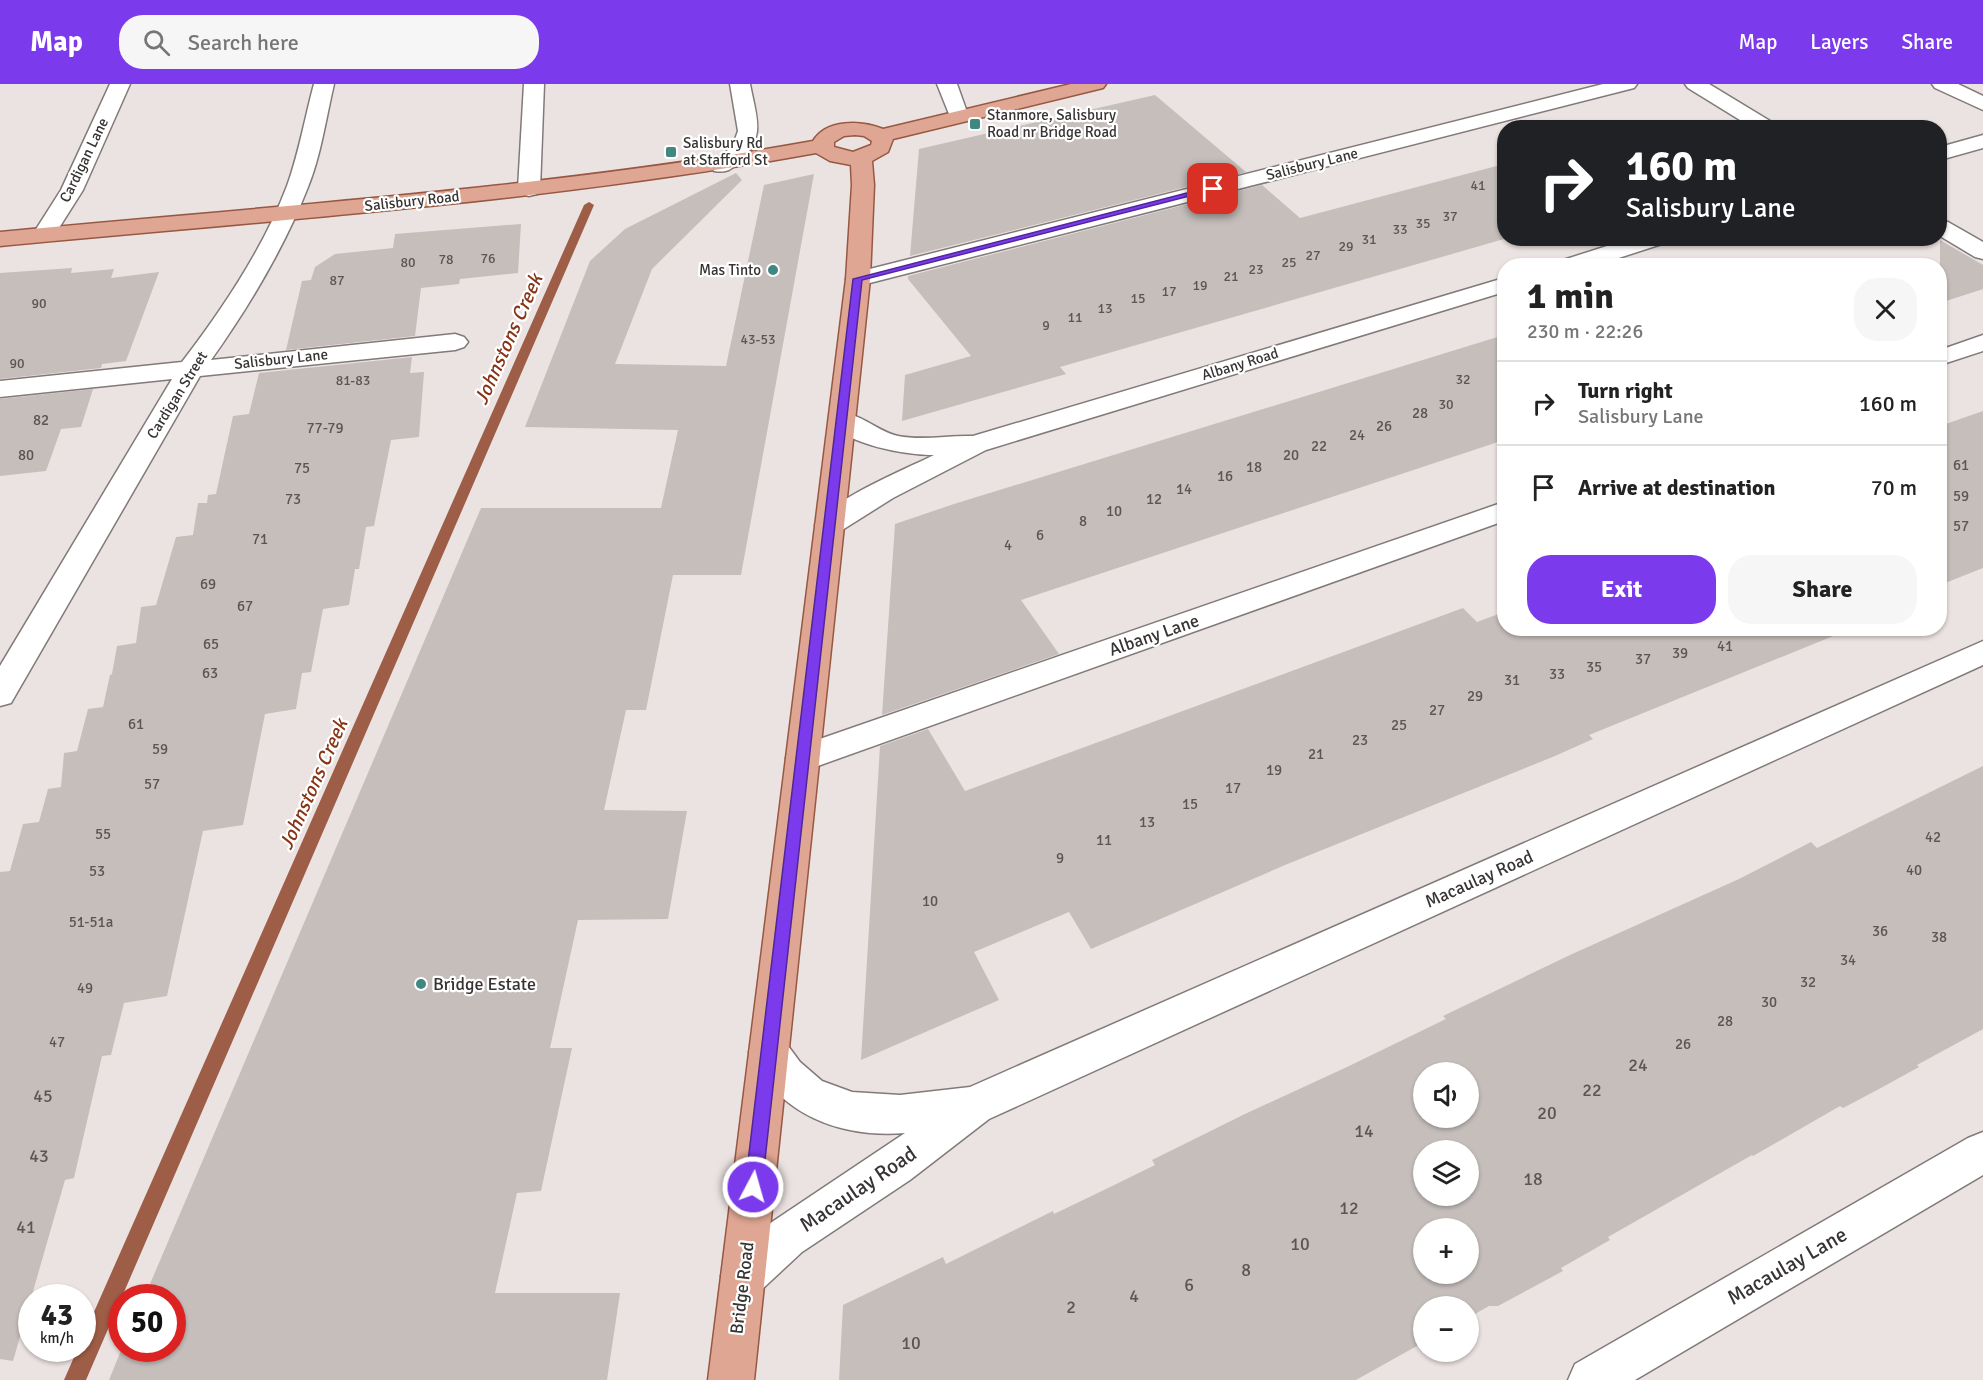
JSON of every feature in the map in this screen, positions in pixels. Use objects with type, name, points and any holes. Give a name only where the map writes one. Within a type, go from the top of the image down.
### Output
[{"type":"main road","points":[[880,136],[883,140],[881,148],[861,158],[829,154],[822,146],[827,136],[844,130],[865,130],[880,136],[958,115],[1096,84]]},
{"type":"main road","name":"Salisbury Road","points":[[0,238],[596,183],[722,166],[822,146]]},
{"type":"main road","name":"Bridge Road","points":[[731,1380],[858,279],[863,184],[861,158]]},
{"type":"street","name":"Cardigan Lane","points":[[44,234],[72,190],[120,84]]},
{"type":"street","name":"Cardigan Street","points":[[0,694],[192,367],[216,335],[274,238],[298,185],[324,84]]},
{"type":"street","points":[[529,189],[534,84]]},
{"type":"street","points":[[722,166],[743,147],[748,131],[740,84]]},
{"type":"street","points":[[947,84],[958,115]]},
{"type":"street","name":"Salisbury Lane","points":[[858,279],[1627,84]]},
{"type":"street","points":[[1695,84],[1755,120]]},
{"type":"street","points":[[1942,84],[1983,104]]},
{"type":"street","points":[[1947,152],[1983,141]]},
{"type":"street","points":[[1947,231],[1983,252]]},
{"type":"street","points":[[1593,258],[1632,246]]},
{"type":"street","name":"Albany Road","points":[[829,525],[856,506],[892,486],[976,444],[1497,287]]},
{"type":"street","name":"Salisbury Lane","points":[[0,388],[455,342]]},
{"type":"street","points":[[1947,356],[1983,343]]},
{"type":"street","name":"Albany Road","points":[[842,420],[870,435],[893,443],[919,446],[976,444]]},
{"type":"street","name":"Albany Lane","points":[[803,758],[1497,513]]},
{"type":"street","name":"Macaulay Road","points":[[743,1276],[787,1237],[895,1166],[975,1105],[1983,652]]},
{"type":"street","name":"Macaulay Road","points":[[769,1052],[788,1079],[810,1095],[847,1113],[902,1115],[975,1105]]},
{"type":"street","name":"Macaulay Lane","points":[[1591,1380],[1983,1152]]},
{"type":"building","points":[[1155,95],[1246,172],[910,256],[919,149]]},
{"type":"building","points":[[1497,166],[1497,241],[1060,367],[1066,374],[902,421],[905,375],[971,356],[908,279],[908,276],[1262,185],[1300,218]]},
{"type":"building","name":"Bridge Estate","points":[[736,173],[742,180],[652,269],[615,364],[726,366],[764,185],[814,174],[741,575],[673,575],[646,710],[626,710],[604,810],[687,811],[668,919],[578,920],[550,1048],[572,1048],[541,1191],[517,1193],[495,1293],[620,1293],[607,1380],[109,1380],[116,1362],[186,1362],[186,1284],[150,1284],[481,508],[661,508],[678,430],[525,427],[590,261],[625,229]]},
{"type":"building","points":[[521,224],[518,273],[460,279],[459,284],[421,288],[415,336],[286,350],[302,281],[311,280],[315,267],[335,254],[393,248],[395,234]]},
{"type":"building","points":[[1947,244],[1983,265],[1983,289],[1947,301],[1947,258],[1940,258],[1940,246],[1947,246]]},
{"type":"building","points":[[72,268],[71,273],[114,269],[111,278],[159,272],[126,361],[102,364],[101,368],[0,379],[0,273]]},
{"type":"building","points":[[1497,337],[1497,442],[1021,600],[1059,654],[882,715],[895,524]]},
{"type":"building","points":[[412,357],[410,373],[424,372],[419,437],[391,440],[374,526],[366,527],[359,569],[355,569],[349,605],[323,609],[311,672],[302,673],[296,709],[265,714],[243,825],[203,831],[167,996],[124,1003],[111,1055],[102,1056],[74,1178],[65,1180],[35,1284],[18,1284],[18,1344],[13,1361],[0,1359],[0,872],[10,871],[23,824],[39,822],[48,789],[61,787],[64,753],[77,751],[88,709],[103,707],[117,646],[136,643],[141,607],[156,605],[176,537],[193,535],[198,503],[207,503],[208,495],[216,494],[233,416],[249,414],[259,373]]},
{"type":"building","points":[[93,389],[81,427],[61,429],[46,471],[0,476],[0,399]]},
{"type":"building","points":[[1983,411],[1983,568],[1947,582],[1947,424]]},
{"type":"building","points":[[1463,608],[1477,622],[1497,615],[1497,636],[1833,636],[1589,735],[1593,739],[1555,756],[1285,865],[1091,949],[1069,912],[974,952],[999,1000],[861,1060],[880,746],[928,729],[965,791]]},
{"type":"building","points":[[1983,766],[1983,1029],[1917,1065],[1919,1067],[1843,1108],[1840,1106],[1608,1237],[1610,1240],[1561,1268],[1563,1271],[1498,1306],[1489,1306],[1479,1312],[1479,1296],[1413,1296],[1413,1348],[1356,1380],[839,1380],[843,1305],[943,1257],[946,1264],[1053,1211],[1054,1214],[1155,1165],[1152,1160],[1446,1019],[1443,1016],[1570,955],[1739,879],[1811,842],[1817,848]]},
{"type":"waterway","name":"Johnstons Creek","points":[[75,1380],[589,205]]},
{"type":"place","name":"Stanmore, Salisbury Road nr Bridge Road","points":[[975,124]]},
{"type":"place","name":"Salisbury Rd at Stafford St","points":[[671,152]]},
{"type":"place","name":"Mas Tinto","points":[[773,270]]},
{"type":"place","name":"Bridge Estate","points":[[421,984]]},
{"type":"route","points":[[753,1187],[858,279],[1213,189]]}]
